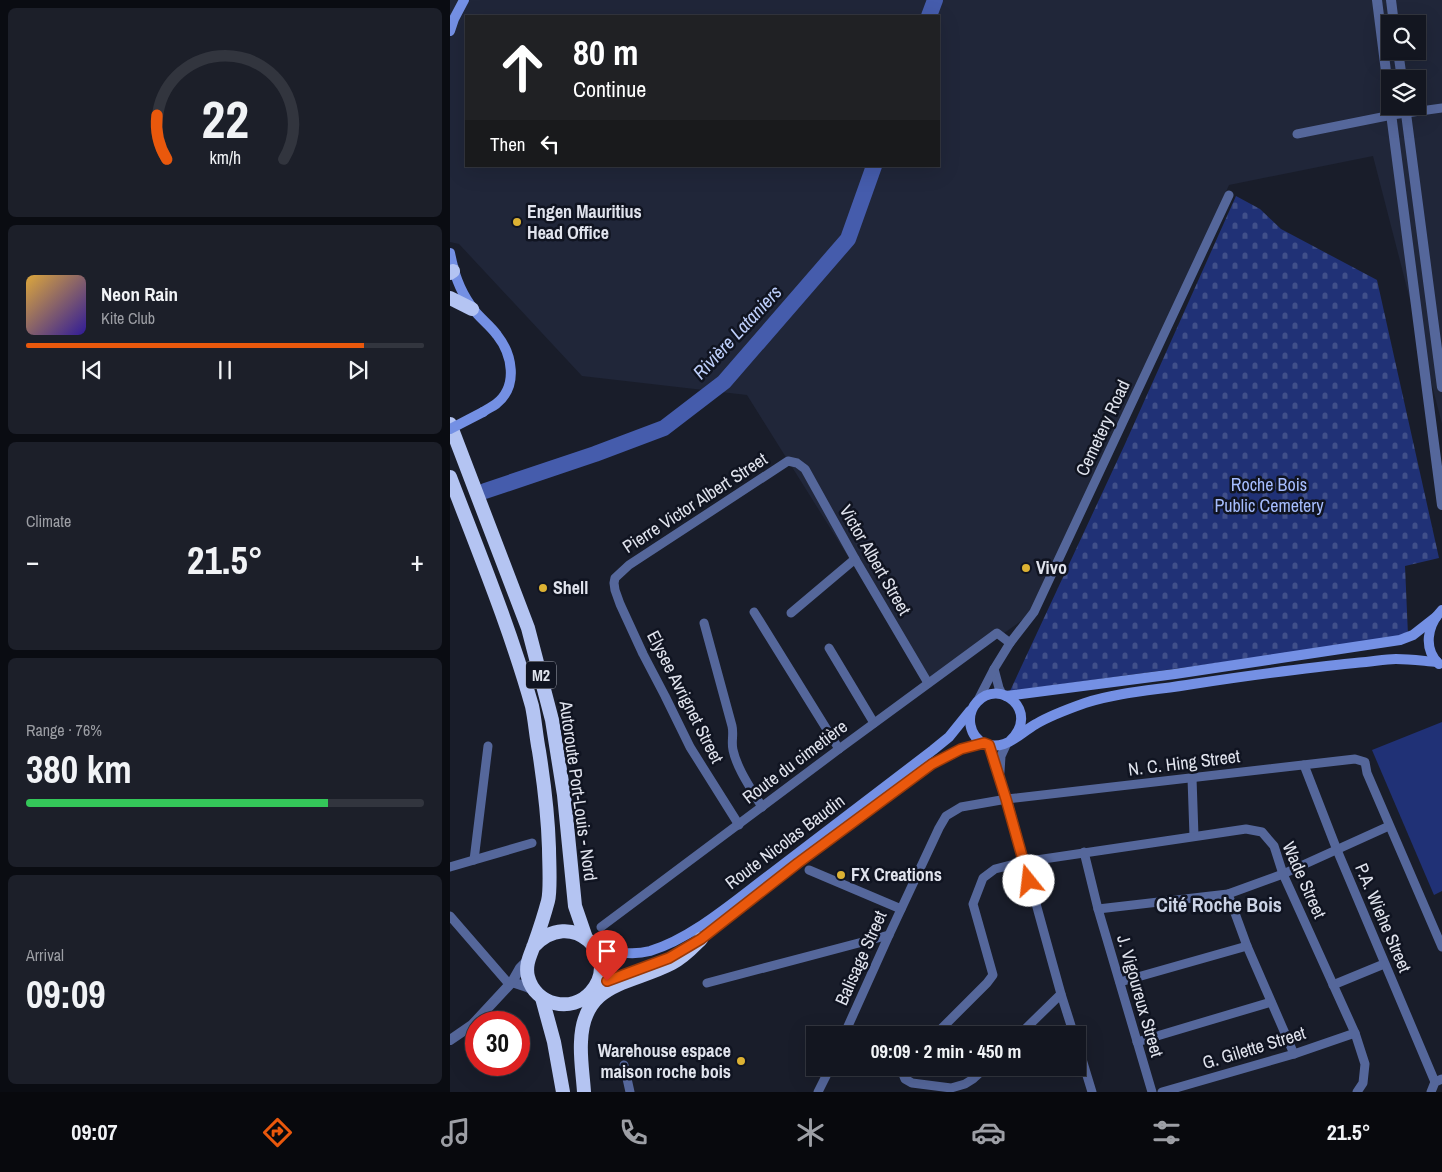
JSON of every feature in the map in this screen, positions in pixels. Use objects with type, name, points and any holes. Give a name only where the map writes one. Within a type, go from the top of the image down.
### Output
[{"type":"highway","points":[[450,298],[472,309]]},
{"type":"highway","name":"Autoroute Port-Louis - Nord","points":[[450,424],[531,637],[552,720],[564,795],[575,906],[590,942]]},
{"type":"highway","name":"Autoroute Port-Louis - Nord","points":[[450,478],[506,622],[532,708],[545,794],[549,849],[548,900],[534,947]]},
{"type":"highway","name":"M2","points":[[527,960],[540,939],[548,934],[558,931],[577,933],[590,942],[599,955],[601,965],[597,985]]},
{"type":"highway","points":[[583,1092],[581,1042],[586,1015],[596,1000],[604,992],[621,983],[672,963],[688,953],[701,939]]},
{"type":"highway","points":[[527,960],[528,978],[539,995],[554,1042],[563,1092]]},
{"type":"highway","points":[[539,995],[551,1003],[572,1004],[582,1000],[597,985]]},
{"type":"highway","points":[[582,1000],[576,1048],[583,1092]]},
{"type":"main road","points":[[450,31],[464,0]]},
{"type":"main road","points":[[450,253],[451,272],[460,289],[472,309],[498,336],[511,366],[510,382],[497,403],[450,428]]},
{"type":"main road","points":[[1439,614],[1430,627],[1428,639],[1430,650],[1440,664]]},
{"type":"main road","points":[[1439,614],[1413,635],[1386,643],[1176,674],[1004,695],[993,694],[985,696],[975,705],[970,718],[974,734],[987,744],[995,746],[1008,742],[1056,713],[1116,695],[1337,664],[1395,659],[1440,664]]},
{"type":"main road","points":[[1004,695],[1016,704],[1021,712],[1022,720],[1016,736],[1008,742]]},
{"type":"main road","name":"Route Nicolas Baudin","points":[[590,942],[621,953],[634,954],[670,944],[692,931],[736,900],[950,737],[975,705]]},
{"type":"main road","name":"Route Nicolas Baudin","points":[[597,985],[669,958],[701,939],[798,863],[932,764],[961,749],[987,744]]},
{"type":"street","points":[[1377,0],[1386,70]]},
{"type":"street","points":[[1391,0],[1393,15]]},
{"type":"street","points":[[1426,109],[1442,108]]},
{"type":"street","points":[[1297,134],[1381,111]]},
{"type":"street","points":[[1392,115],[1442,505]]},
{"type":"street","points":[[1407,115],[1442,387]]},
{"type":"street","name":"Cemetery Road","points":[[975,705],[1010,643],[1034,612],[1229,195]]},
{"type":"street","name":"Victor Albert Street","points":[[788,462],[797,463],[805,469],[928,683]]},
{"type":"street","name":"Pierre Victor Albert Street","points":[[618,575],[629,564],[788,462]]},
{"type":"street","points":[[791,612],[855,558]]},
{"type":"street","name":"Elysee Avrignet Street","points":[[618,575],[614,583],[614,590],[651,670],[690,747],[739,825]]},
{"type":"street","points":[[754,612],[839,749]]},
{"type":"street","points":[[704,622],[732,726],[731,742],[733,751],[737,762],[762,807]]},
{"type":"street","name":"Route du cimetière","points":[[601,928],[874,723],[997,634],[1010,643]]},
{"type":"street","points":[[829,648],[874,723]]},
{"type":"street","points":[[994,669],[998,688],[1004,695]]},
{"type":"street","points":[[1000,781],[1001,756],[1008,742]]},
{"type":"street","points":[[987,744],[1006,799],[1071,1026]]},
{"type":"street","points":[[474,860],[488,746]]},
{"type":"street","name":"N. C. Hing Street","points":[[1006,799],[1355,759],[1365,762],[1367,774],[1390,826]]},
{"type":"street","name":"P.A. Wiehe Street","points":[[1304,765],[1384,964],[1438,1081]]},
{"type":"street","points":[[1192,778],[1194,836]]},
{"type":"street","name":"Balisage Street","points":[[848,1026],[946,816],[961,807],[1006,799]]},
{"type":"street","points":[[1098,909],[1228,894],[1283,874],[1390,826],[1442,947]]},
{"type":"street","name":"Wade Street","points":[[944,1026],[993,975],[973,904],[983,878],[995,869],[1084,852],[1246,829],[1262,832],[1274,846],[1283,874],[1355,1033],[1365,1064],[1363,1083],[1357,1092]]},
{"type":"street","points":[[450,866],[532,843]]},
{"type":"street","name":"J. Vigoureux Street","points":[[1084,852],[1098,909],[1152,1092]]},
{"type":"street","points":[[809,870],[901,909]]},
{"type":"street","points":[[1228,894],[1247,946],[1294,1054]]},
{"type":"street","points":[[450,916],[510,983],[527,987],[539,995]]},
{"type":"street","points":[[707,983],[889,935]]},
{"type":"street","points":[[1120,982],[1247,946]]},
{"type":"street","points":[[450,1040],[472,1025],[510,983],[527,960]]},
{"type":"street","points":[[1333,985],[1384,964]]},
{"type":"street","points":[[1028,1026],[1061,994]]},
{"type":"street","points":[[1138,1042],[1271,1002]]},
{"type":"street","name":"G. Gilette Street","points":[[1162,1092],[1294,1054],[1355,1033]]},
{"type":"street","points":[[624,1065],[630,1092]]},
{"type":"street","points":[[1086,1072],[1092,1092]]},
{"type":"street","points":[[818,1092],[826,1076]]},
{"type":"street","points":[[904,1076],[905,1080],[912,1083],[951,1088],[965,1084],[976,1076]]},
{"type":"street","points":[[1430,1092],[1438,1081]]},
{"type":"street","points":[[912,1083],[916,1092]]},
{"type":"shaded area","points":[[450,0],[1442,0],[1442,424],[1373,156],[1229,185],[1038,609],[929,686],[747,395],[582,376],[459,244],[450,242]]},
{"type":"green space","name":"Roche Bois Public Cemetery","points":[[1236,196],[1260,209],[1281,229],[1377,280],[1439,558],[1405,566],[1408,635],[1010,691],[1125,444]]},
{"type":"green space","points":[[1442,722],[1442,891],[1434,895],[1372,750]]},
{"type":"waterway","name":"Rivière Lataniers","points":[[929,15],[935,0]]},
{"type":"waterway","name":"Rivière Lataniers","points":[[485,491],[595,454],[664,428],[724,382],[848,239],[874,167]]},
{"type":"place","name":"Engen Mauritius Head Office","points":[[517,222]]},
{"type":"place","name":"Vivo","points":[[1026,568]]},
{"type":"place","name":"Shell","points":[[543,588]]},
{"type":"place","name":"FX Creations","points":[[841,875]]},
{"type":"place","name":"Warehouse espace maison roche bois","points":[[741,1061]]},
{"type":"district","name":"Cité Roche Bois","points":[[1219,905]]},
{"type":"route","points":[[607,981],[669,958],[701,939],[798,863],[932,764],[961,749],[984,743],[989,745],[1029,881]]}]
